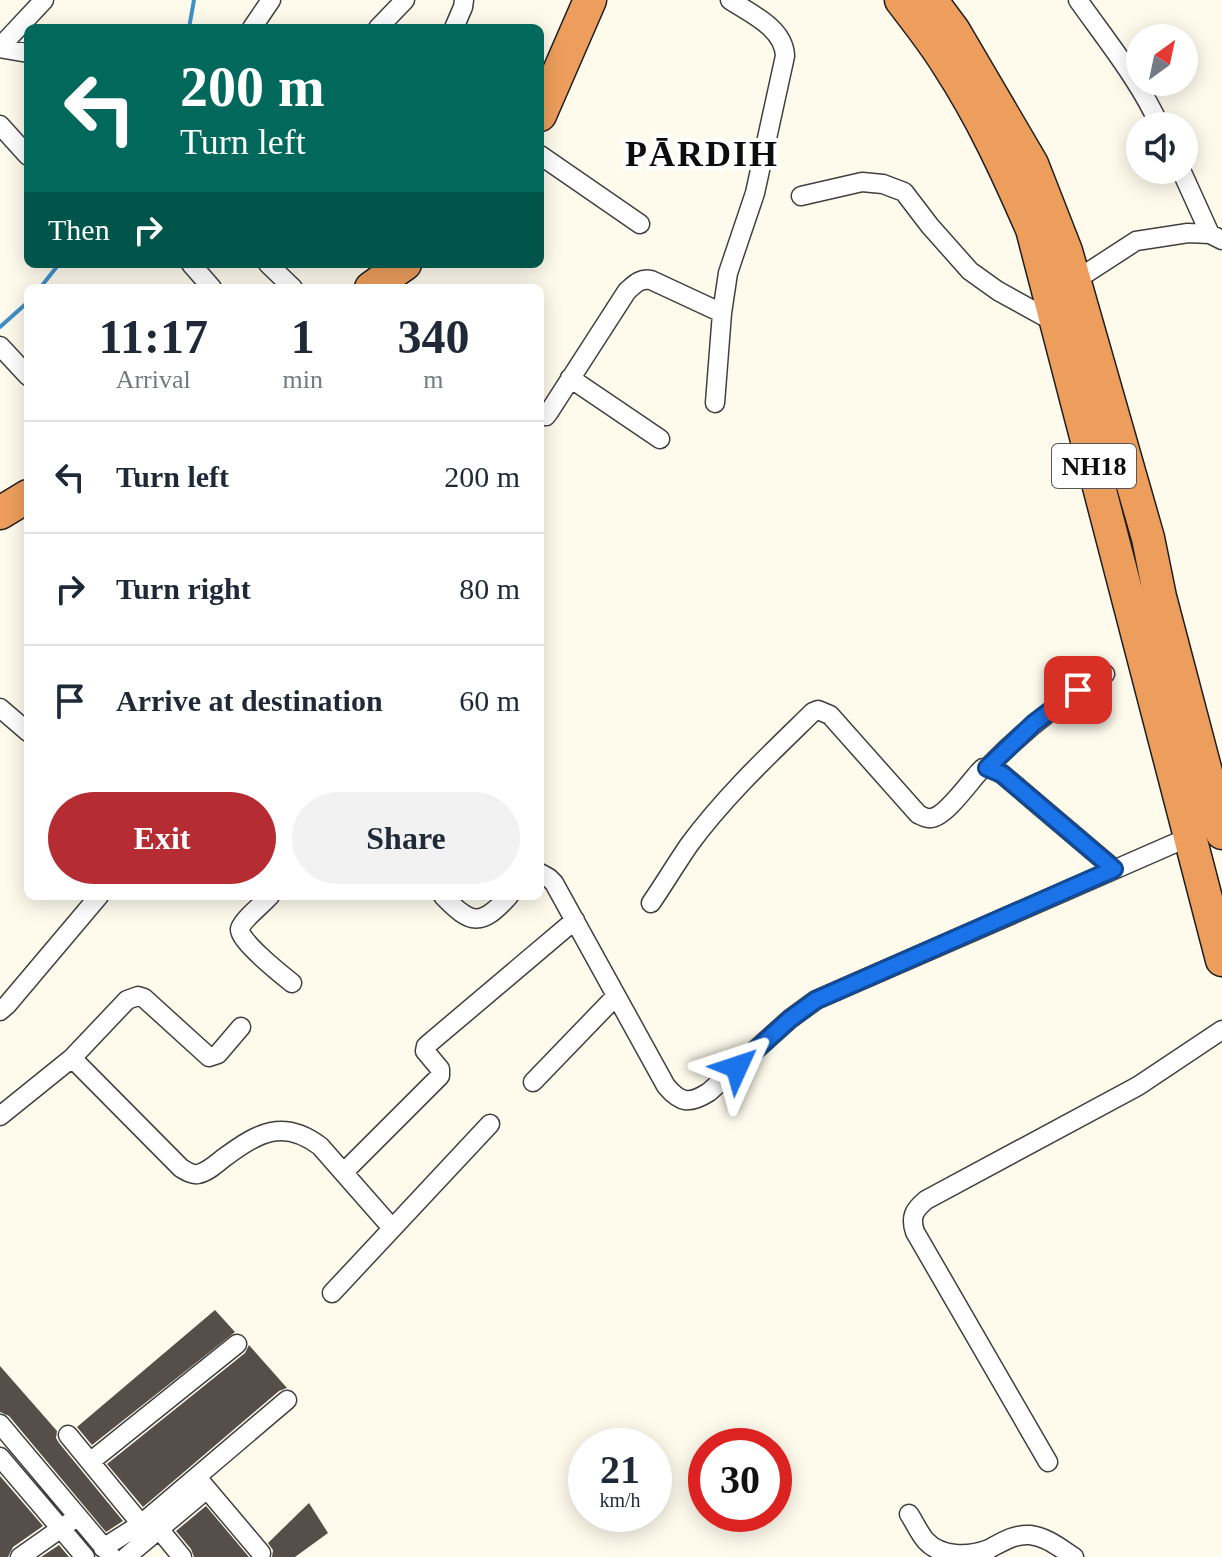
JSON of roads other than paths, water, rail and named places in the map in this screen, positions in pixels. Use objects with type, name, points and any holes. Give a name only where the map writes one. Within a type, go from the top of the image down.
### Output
[{"type":"highway","points":[[544,73],[578,0]]},
{"type":"highway","points":[[544,106],[590,0]]},
{"type":"highway","name":"NH18","points":[[901,0],[947,63],[975,109],[1004,164],[1032,229],[1222,960]]},
{"type":"highway","name":"NH18","points":[[931,0],[954,31],[1032,164],[1076,280],[1148,538],[1160,597],[1222,833]]},
{"type":"highway","points":[[377,284],[399,268]]},
{"type":"highway","points":[[400,284],[422,268]]},
{"type":"highway","points":[[0,513],[24,498]]},
{"type":"highway","points":[[0,530],[24,515]]},
{"type":"highway","points":[[1114,544],[1148,538]]},
{"type":"street","points":[[0,47],[44,0]]},
{"type":"street","points":[[255,24],[271,0]]},
{"type":"street","points":[[382,24],[405,0]]},
{"type":"street","points":[[456,24],[464,0]]},
{"type":"street","points":[[715,403],[728,273],[755,193],[785,56],[784,45],[773,29],[730,0]]},
{"type":"street","points":[[1078,0],[1154,112]]},
{"type":"street","points":[[0,47],[24,52]]},
{"type":"street","points":[[0,125],[24,152]]},
{"type":"street","points":[[544,158],[640,224]]},
{"type":"street","points":[[801,196],[862,182],[883,184],[904,192],[970,271],[998,291],[1058,324]]},
{"type":"street","points":[[1188,184],[1216,237]]},
{"type":"street","points":[[1076,280],[1136,241],[1188,233],[1216,237]]},
{"type":"street","points":[[194,268],[208,284]]},
{"type":"street","points":[[544,416],[627,291],[636,283],[651,280],[722,313]]},
{"type":"street","points":[[0,346],[24,372]]},
{"type":"street","points":[[570,378],[660,439]]},
{"type":"street","points":[[651,903],[690,844],[762,761],[813,712],[818,710],[830,715],[918,814],[932,818],[946,810],[983,768],[987,768],[1034,723],[1105,674]]},
{"type":"street","points":[[0,708],[24,729]]},
{"type":"street","points":[[987,768],[1002,774],[1114,869]]},
{"type":"street","points":[[544,875],[554,883],[666,1086],[681,1100],[697,1099],[709,1092],[790,1019],[816,1000],[1189,837]]},
{"type":"street","points":[[0,1011],[96,900]]},
{"type":"street","points":[[266,900],[243,923],[240,934],[292,983]]},
{"type":"street","points":[[447,900],[461,914],[477,919],[495,912],[506,900]]},
{"type":"street","points":[[344,1172],[440,1076],[440,1069],[425,1051],[434,1037],[575,920]]},
{"type":"street","points":[[533,1082],[616,996]]},
{"type":"street","points":[[0,1116],[72,1058],[133,997],[144,998],[209,1057],[218,1054],[241,1027]]},
{"type":"street","points":[[1048,1462],[915,1232],[911,1222],[914,1214],[926,1200],[1138,1086],[1222,1030]]},
{"type":"street","points":[[72,1058],[190,1174],[198,1174],[245,1143],[267,1133],[284,1130],[296,1132],[320,1146],[392,1228]]},
{"type":"street","points":[[332,1293],[490,1124]]},
{"type":"street","points":[[90,1462],[237,1344]]},
{"type":"street","points":[[0,1424],[108,1552],[150,1527],[202,1483],[287,1400]]},
{"type":"street","points":[[68,1435],[150,1527],[182,1557]]},
{"type":"street","points":[[0,1457],[85,1557]]},
{"type":"street","points":[[202,1483],[261,1553]]},
{"type":"street","points":[[909,1514],[927,1543],[948,1556],[963,1557],[1018,1535],[1030,1535],[1045,1539],[1074,1557]]},
{"type":"street","points":[[20,1557],[78,1517]]},
{"type":"street","points":[[126,1557],[150,1527]]},
{"type":"waterway","points":[[190,24],[194,0]]},
{"type":"waterway","points":[[43,284],[56,268]]},
{"type":"waterway","points":[[0,327],[24,306]]},
{"type":"district","name":"PĀRDIH","points":[[702,153]]}]
